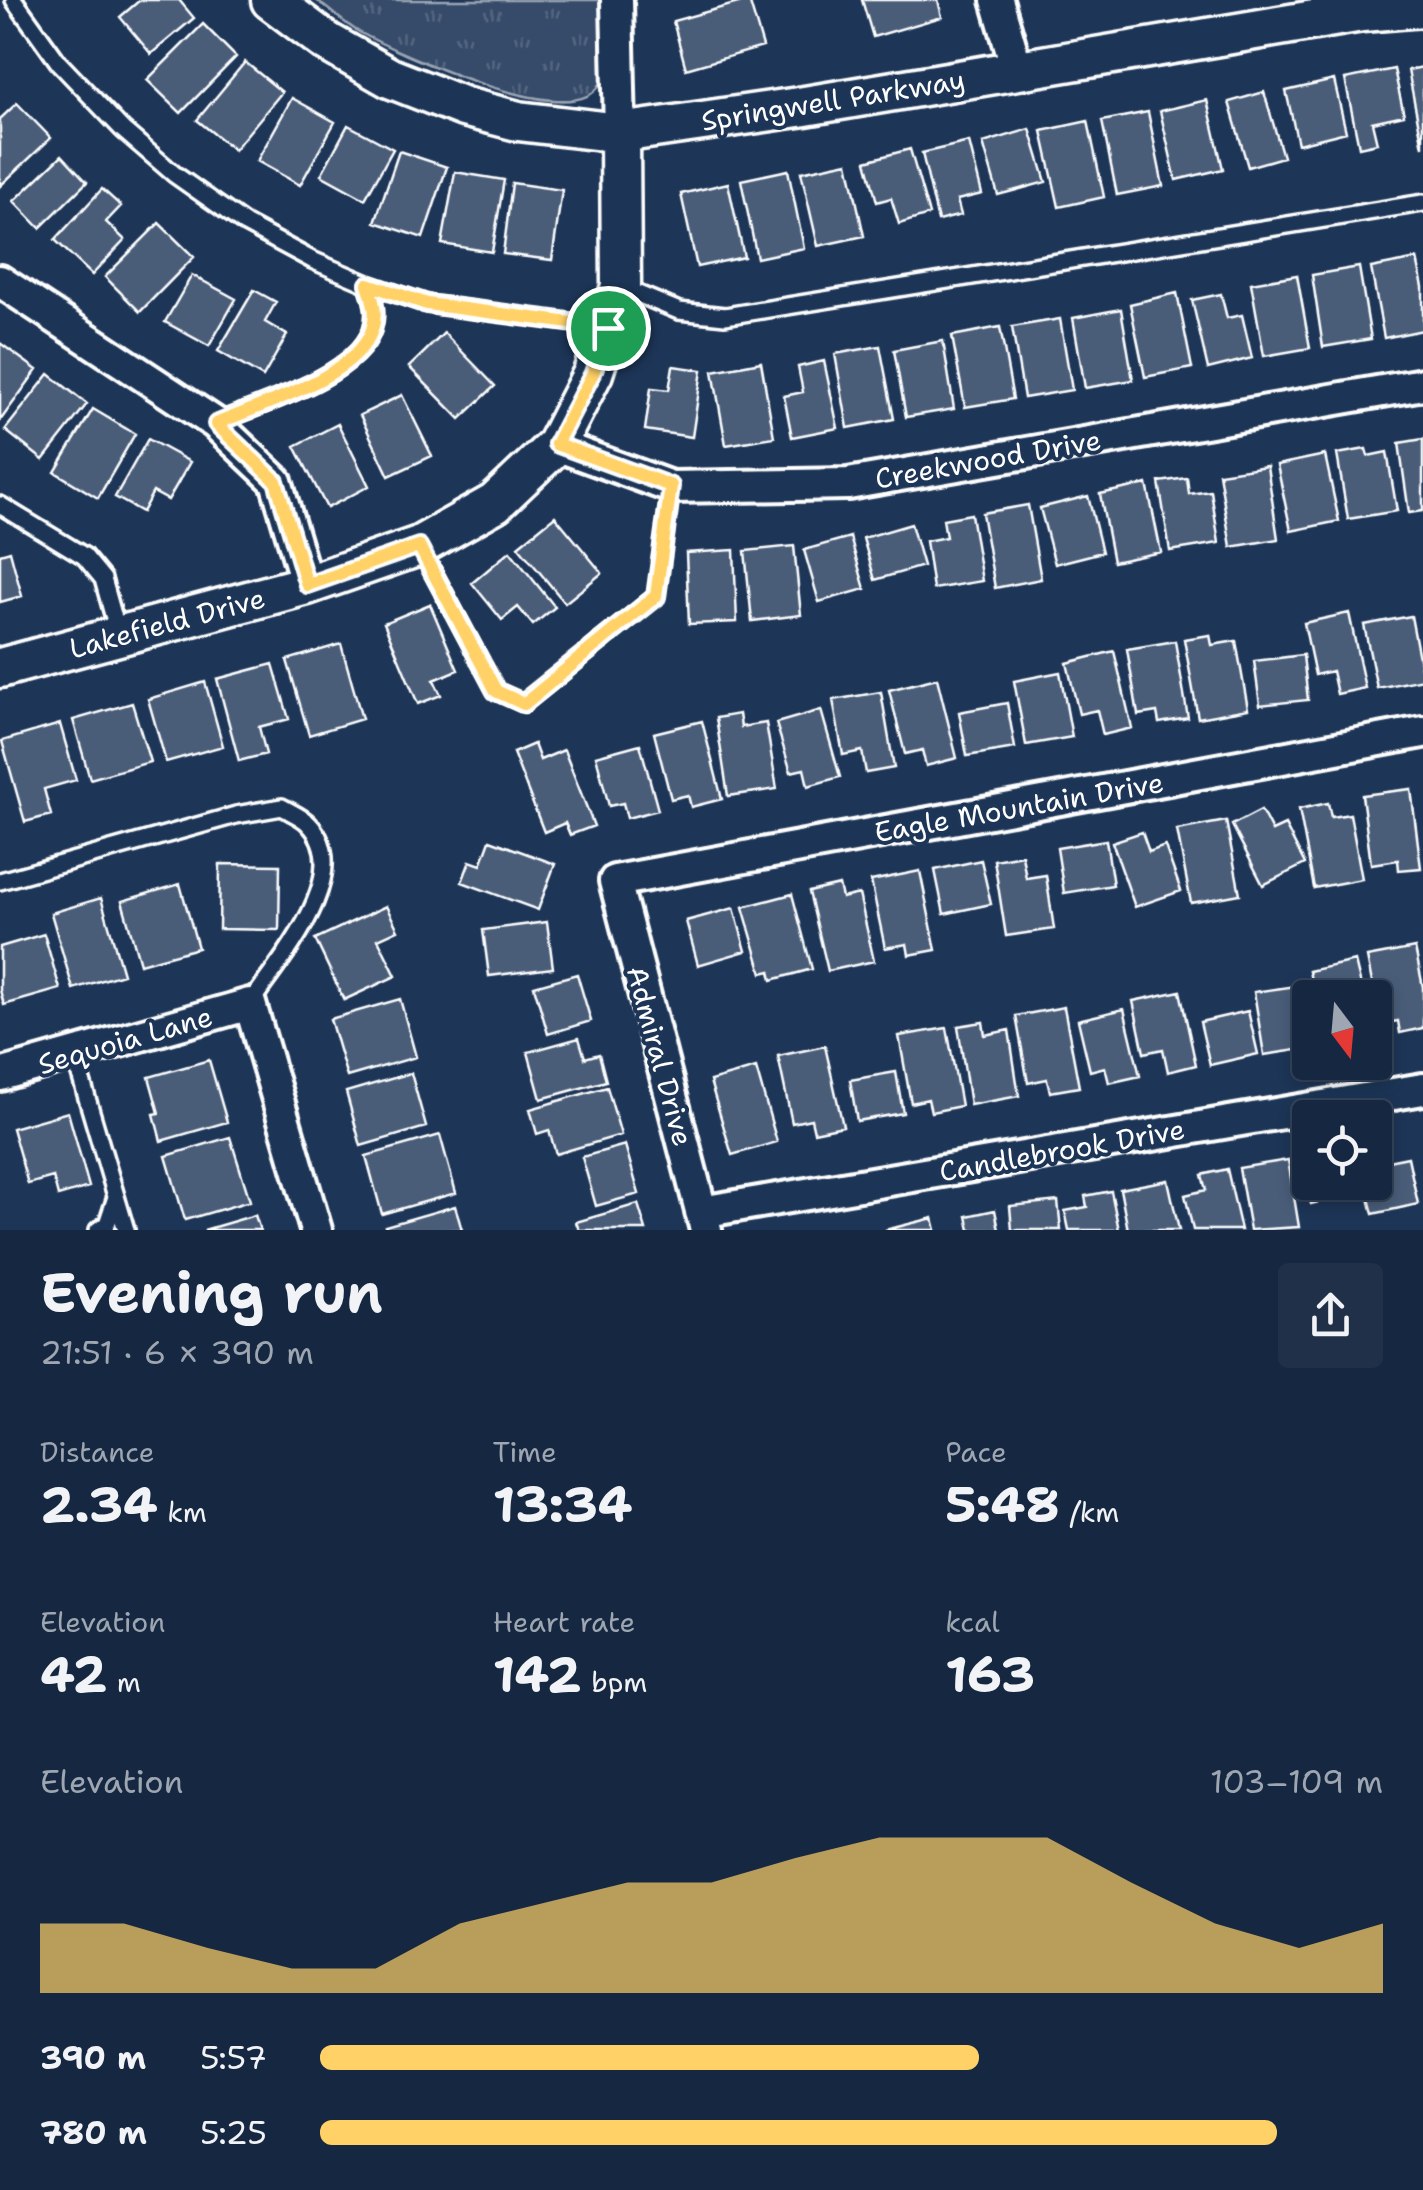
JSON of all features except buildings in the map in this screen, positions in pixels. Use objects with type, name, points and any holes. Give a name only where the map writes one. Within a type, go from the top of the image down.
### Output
[{"type":"street","name":"Springwell Parkway","points":[[270,0],[327,42],[390,78],[464,107],[534,124],[620,133],[800,107],[1361,6],[1423,7]]},
{"type":"street","name":"Lakefield Drive","points":[[0,668],[307,585],[419,546],[496,502],[556,444],[593,373],[621,287],[617,0]]},
{"type":"street","points":[[997,0],[1017,69]]},
{"type":"street","points":[[0,281],[216,424],[276,481],[307,585]]},
{"type":"street","name":"Creekwood Drive","points":[[556,444],[671,486],[848,484],[1423,384]]},
{"type":"street","name":"Eagle Mountain Drive","points":[[615,881],[1423,732]]},
{"type":"street","name":"Admiral Drive","points":[[615,881],[704,1221]]},
{"type":"street","points":[[250,1004],[316,1230]]},
{"type":"street","name":"Sequoia Lane","points":[[0,1075],[250,1004]]},
{"type":"street","name":"Candlebrook Drive","points":[[704,1221],[1423,1089]]},
{"type":"lane","points":[[14,0],[59,63],[122,130],[174,174],[245,224],[368,284],[427,304],[608,328]]},
{"type":"lane","points":[[621,287],[679,311],[725,316],[1423,203]]},
{"type":"lane","points":[[216,424],[353,360],[372,332],[376,310],[368,284]]},
{"type":"lane","points":[[419,546],[496,691],[524,704],[656,596],[671,486]]},
{"type":"lane","points":[[0,506],[84,556],[103,579],[118,636]]},
{"type":"lane","points":[[0,881],[236,815],[282,807],[310,824],[323,850],[324,882],[310,913],[250,1004]]},
{"type":"lane","points":[[74,1054],[126,1230]]},
{"type":"lane","points":[[98,1230],[107,1224],[116,1197]]},
{"type":"green space","points":[[316,0],[601,0],[603,76],[600,84],[584,97],[557,100],[484,85],[379,42]]},
{"type":"route","points":[[368,284],[427,304],[608,328],[593,373],[556,444],[671,486],[656,596],[524,704],[496,691],[419,546],[307,585],[276,481],[216,424],[353,360],[372,332],[376,310],[368,284]]}]
